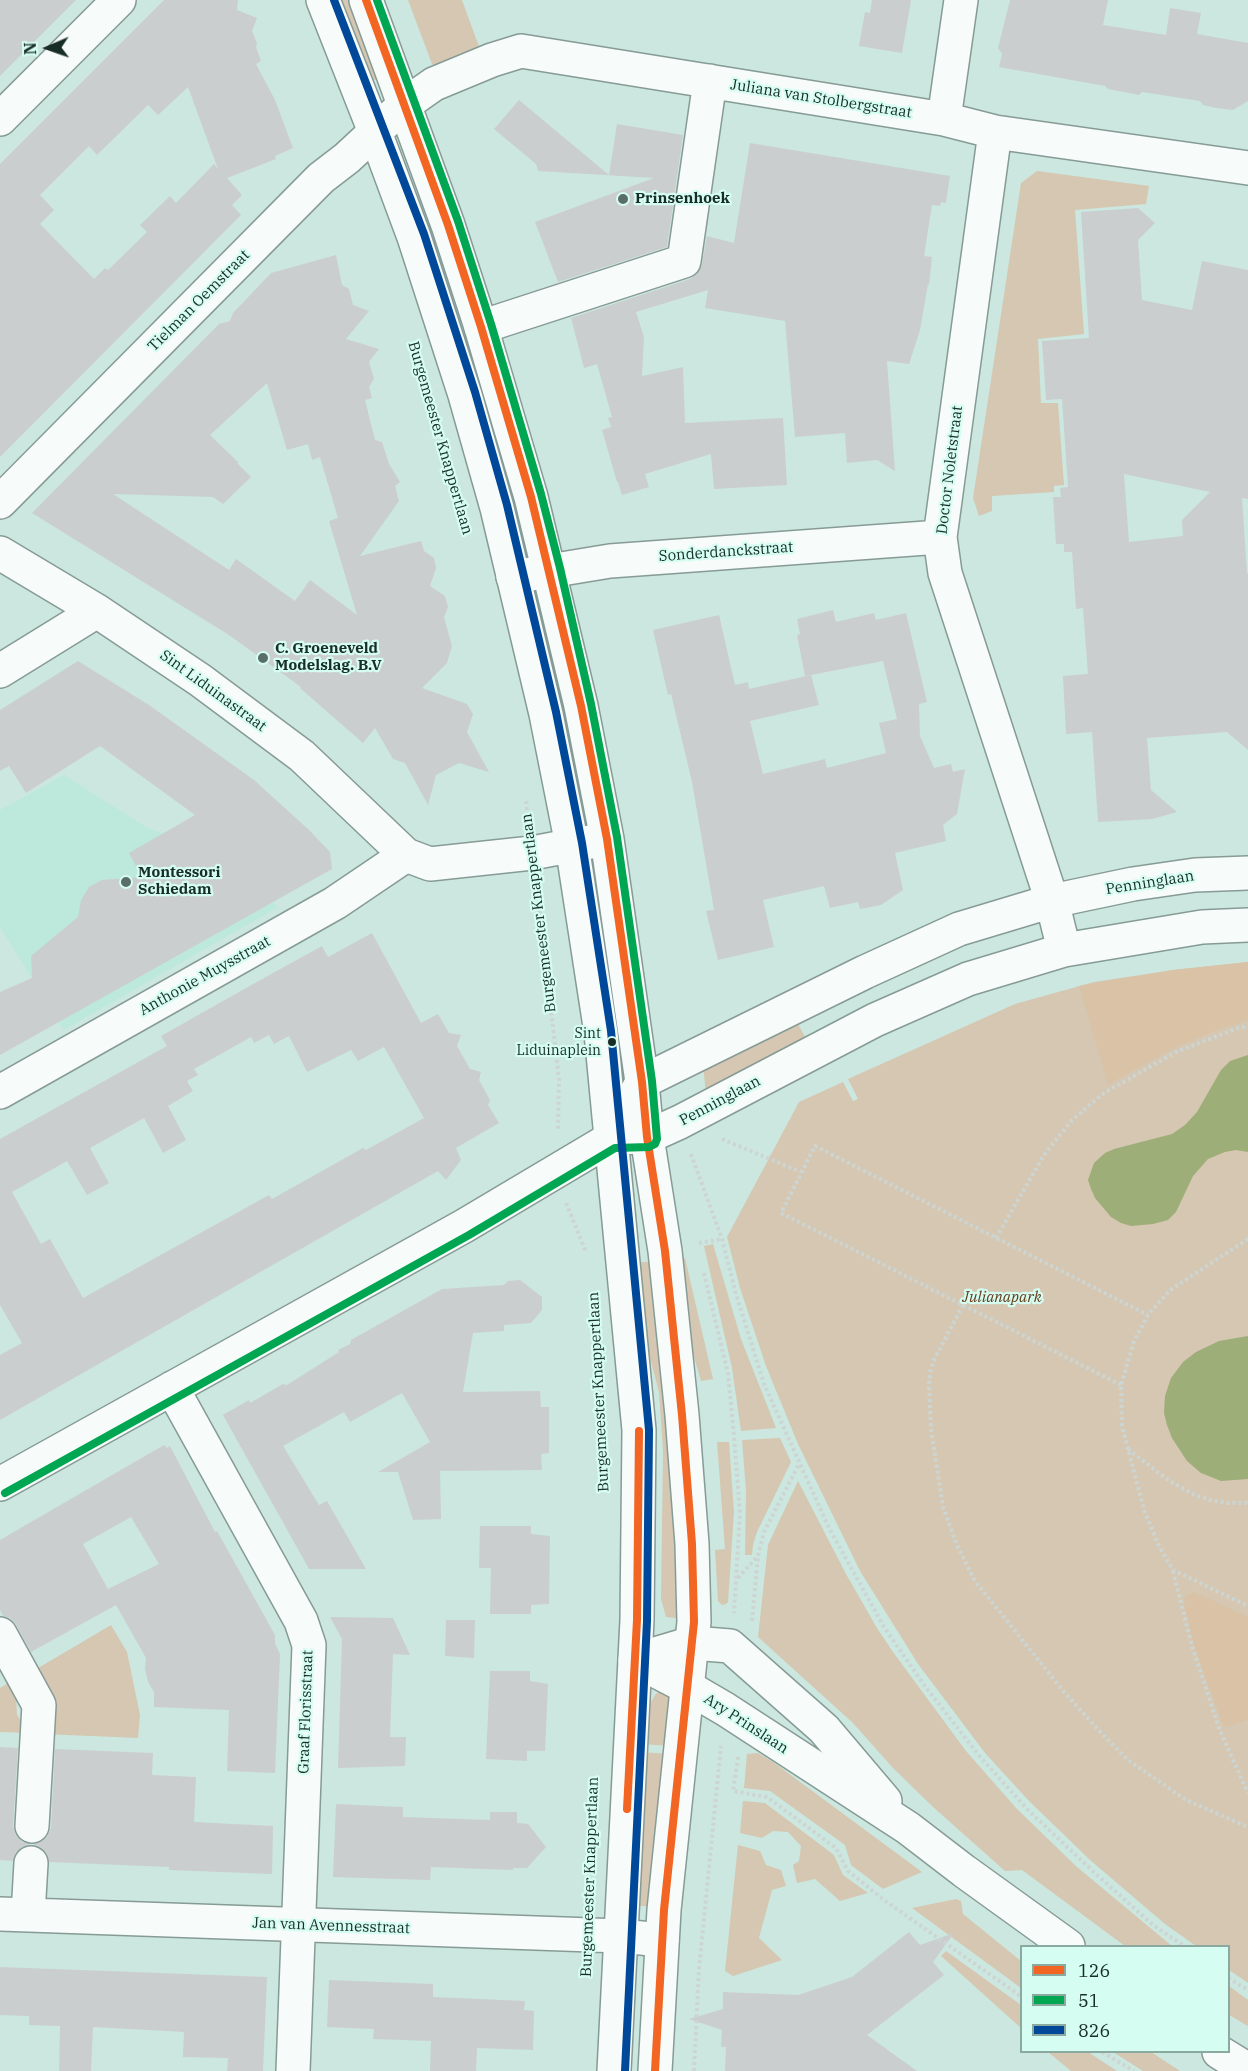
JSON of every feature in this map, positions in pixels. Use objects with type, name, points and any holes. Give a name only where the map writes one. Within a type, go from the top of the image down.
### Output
[{"type":"street","points":[[0,119],[119,0]]},
{"type":"street","points":[[323,0],[414,237],[465,395],[497,508],[546,714],[572,845],[601,1034],[639,1430],[635,1660],[615,2071]]},
{"type":"street","points":[[366,0],[448,225],[481,327],[531,497],[550,571],[581,706],[607,839],[642,1082],[665,1251],[682,1415],[692,1544],[694,1622],[662,1940],[655,2071]]},
{"type":"street","points":[[944,118],[961,0]]},
{"type":"street","name":"Juliana van Stolbergstraat","points":[[404,105],[434,84],[492,60],[521,51],[944,118],[995,132],[1248,168]]},
{"type":"street","points":[[481,327],[684,261],[710,81]]},
{"type":"street","name":"Tielman Oemstraat","points":[[0,502],[321,178],[404,105]]},
{"type":"street","name":"Doctor Noletstraat","points":[[995,132],[940,537],[945,573],[1052,901]]},
{"type":"street","name":"Sonderdanckstraat","points":[[513,577],[610,561],[940,537]]},
{"type":"street","name":"Sint Liduinastraat","points":[[0,553],[97,611],[200,680],[302,756],[406,855]]},
{"type":"street","points":[[0,671],[97,611]]},
{"type":"street","points":[[406,855],[430,864],[532,853],[607,839]]},
{"type":"street","name":"Anthonie Muysstraat","points":[[0,1092],[335,903],[406,855]]},
{"type":"street","name":"Penninglaan","points":[[642,1082],[865,972],[959,929],[1052,901],[1133,884],[1195,875],[1248,873]]},
{"type":"street","points":[[1052,901],[1064,950]]},
{"type":"street","name":"Penninglaan","points":[[612,1138],[648,1137],[874,1020],[968,979],[1064,950],[1202,927],[1248,925]]},
{"type":"street","points":[[0,1484],[454,1232],[612,1138],[642,1082]]},
{"type":"street","name":"Graaf Florisstraat","points":[[172,1388],[301,1621],[309,1645],[293,2071]]},
{"type":"street","points":[[0,1634],[39,1705],[32,1826]]},
{"type":"street","points":[[635,1660],[692,1643],[730,1646]]},
{"type":"street","name":"Ary Prinslaan","points":[[730,1646],[824,1730],[908,1828]]},
{"type":"street","name":"Ary Prinslaan","points":[[635,1660],[725,1709],[908,1828],[1065,1945]]},
{"type":"street","points":[[14,1915],[31,1863]]},
{"type":"street","name":"Jan van Avennesstraat","points":[[14,1915],[620,1936],[662,1940]]},
{"type":"street","points":[[1221,2053],[1248,2070]]},
{"type":"path","name":"Burgemeester Knappertlaan","points":[[525,796],[559,1080],[558,1169],[567,1208],[588,1257]]},
{"type":"path","points":[[996,1238],[1044,1155],[1072,1120],[1104,1093],[1176,1052],[1248,1026]]},
{"type":"path","points":[[680,1122],[801,1172]]},
{"type":"path","points":[[680,1122],[722,1239],[736,1294],[764,1384],[829,1528],[884,1627],[924,1685],[960,1731],[1029,1811],[1153,1925],[1181,1945]]},
{"type":"path","points":[[1121,1385],[781,1213],[814,1146],[1148,1315]]},
{"type":"path","points":[[696,1233],[697,1244]]},
{"type":"path","points":[[1248,1239],[1170,1290],[1148,1315],[1134,1341],[1121,1385],[1122,1426],[1144,1510],[1159,1546],[1173,1570],[1192,1646],[1220,1731],[1248,1793]]},
{"type":"path","points":[[702,1266],[728,1374],[740,1513],[737,1579],[730,1646]]},
{"type":"path","points":[[963,1305],[934,1360],[929,1386],[931,1430],[943,1507],[957,1545],[975,1581],[1064,1692],[1128,1760],[1186,1800],[1248,1827]]},
{"type":"path","points":[[1128,1448],[1168,1480],[1193,1494],[1228,1503],[1248,1503]]},
{"type":"path","points":[[737,1579],[758,1556],[764,1532],[799,1464]]},
{"type":"path","points":[[1173,1570],[1248,1606]]},
{"type":"path","points":[[694,2071],[699,1969],[725,1709]]},
{"type":"path","points":[[1230,1979],[1248,1990]]},
{"type":"path","points":[[1104,2053],[1134,2071]]},
{"type":"shaded area","name":"Montessori Schiedam","points":[[64,775],[146,827],[226,857],[278,907],[64,1030],[0,927],[0,810]]},
{"type":"shaded area","points":[[1248,962],[1248,1020],[1211,1032],[1172,1049],[1108,1084],[1079,986],[1173,970]]},
{"type":"shaded area","points":[[1248,1055],[1248,1152],[1236,1150],[1208,1159],[1193,1176],[1176,1212],[1168,1220],[1131,1226],[1111,1217],[1095,1198],[1088,1180],[1094,1163],[1105,1153],[1114,1149],[1172,1134],[1185,1125],[1197,1112],[1221,1070],[1230,1061]]},
{"type":"shaded area","points":[[1248,1336],[1248,1479],[1221,1481],[1201,1473],[1187,1461],[1172,1438],[1167,1425],[1164,1413],[1165,1396],[1171,1378],[1183,1362],[1196,1352],[1219,1341]]},
{"type":"shaded area","points":[[1194,1592],[1248,1617],[1248,1720],[1224,1727],[1192,1640],[1184,1602],[1185,1597]]},
{"type":"green space","points":[[333,0],[357,0],[382,78],[371,81]]},
{"type":"green space","points":[[408,0],[462,0],[481,52],[436,67],[432,64]]},
{"type":"green space","points":[[1037,171],[1149,186],[1146,204],[1075,210],[1084,334],[1038,339],[1041,403],[1058,403],[1064,485],[1054,486],[1054,492],[992,496],[992,511],[979,516],[973,498],[1021,183]]},
{"type":"green space","name":"Julianapark","points":[[1248,962],[1248,1983],[1230,1971],[1230,1945],[1195,1945],[1165,1924],[1090,1860],[1029,1801],[985,1753],[918,1664],[860,1571],[798,1444],[766,1366],[740,1288],[727,1237],[799,1102],[843,1082],[853,1101],[858,1099],[848,1079],[1015,1004],[1094,982]]},
{"type":"green space","points":[[794,1016],[806,1039],[706,1094],[703,1065]]},
{"type":"green space","points":[[713,1244],[741,1339],[776,1428],[741,1431],[732,1368],[704,1246]]},
{"type":"green space","points":[[685,1258],[713,1379],[701,1381],[683,1319],[674,1260]]},
{"type":"green space","points":[[656,1261],[683,1619],[666,1617],[661,1599],[663,1451],[659,1392],[638,1313],[633,1263]]},
{"type":"green space","points":[[780,1438],[791,1462],[757,1532],[752,1555],[745,1555],[746,1490],[742,1440]]},
{"type":"green space","points":[[717,1442],[729,1442],[734,1512],[728,1602],[722,1605],[718,1601],[715,1550],[725,1549]]},
{"type":"green space","points":[[798,1481],[877,1628],[966,1751],[1017,1809],[1077,1867],[1171,1945],[1124,1945],[1022,1870],[1005,1871],[932,1806],[893,1768],[853,1723],[758,1637],[768,1545]]},
{"type":"green space","points":[[111,1625],[127,1652],[140,1715],[138,1738],[43,1734],[56,1709],[55,1700],[50,1691],[28,1674]]},
{"type":"green space","points":[[15,1679],[22,1690],[16,1697],[17,1715],[30,1733],[0,1732],[0,1688]]},
{"type":"green space","points":[[665,1685],[670,1685],[673,1746],[639,1744],[648,1707]]},
{"type":"green space","points":[[638,1752],[672,1754],[652,1903],[647,1906],[633,1906]]},
{"type":"green space","points":[[758,1753],[922,1872],[883,1889],[851,1865],[845,1845],[770,1791],[744,1788],[747,1754]]},
{"type":"green space","points":[[743,1801],[765,1803],[834,1855],[843,1875],[868,1893],[840,1901],[815,1879],[797,1883],[793,1865],[799,1861],[801,1846],[788,1832],[773,1831],[762,1838],[740,1833]]},
{"type":"green space","points":[[738,1845],[760,1851],[766,1865],[781,1870],[786,1886],[772,1890],[759,1938],[782,1960],[733,1976],[725,1971]]},
{"type":"green space","points":[[956,1899],[961,1901],[963,1914],[1020,1960],[1020,1987],[912,1908]]},
{"type":"green space","points":[[946,1951],[1020,2004],[1020,2027],[941,1956]]},
{"type":"green space","points":[[1230,1987],[1248,2000],[1248,2026],[1230,2016]]},
{"type":"green space","points":[[1049,2053],[1090,2053],[1117,2071],[1071,2071]]},
{"type":"green space","points":[[1115,2053],[1153,2053],[1180,2071],[1143,2071]]},
{"type":"building","points":[[0,0],[76,0],[0,76]]},
{"type":"building","points":[[164,0],[238,0],[237,10],[257,18],[252,31],[261,61],[256,64],[275,100],[293,148],[275,156],[276,159],[227,178],[242,195],[232,205],[241,215],[0,457],[0,164]],"holes":[[[188,87],[218,169],[214,164],[176,203],[170,196],[140,225],[147,232],[108,270],[105,268],[94,279],[40,224],[54,210],[40,195],[89,146],[97,155],[148,105],[158,115]]]},
{"type":"building","points":[[872,0],[911,0],[902,53],[859,46],[865,12],[870,13]]},
{"type":"building","points":[[1010,0],[1108,0],[1103,25],[1166,35],[1170,8],[1201,13],[1197,34],[1248,43],[1248,101],[1233,110],[1216,108],[1203,105],[1200,101],[1142,92],[1139,95],[1108,89],[1105,86],[999,67],[1002,54],[998,48]]},
{"type":"building","name":"Prinsenhoek","points":[[519,100],[609,175],[617,124],[683,135],[667,247],[558,282],[535,222],[654,178],[538,171],[536,164],[494,129]]},
{"type":"building","points":[[750,143],[950,176],[946,203],[941,202],[940,206],[932,205],[924,256],[932,257],[929,285],[920,330],[909,364],[887,361],[895,471],[877,460],[847,463],[845,433],[795,437],[785,321],[705,308],[708,290],[636,312],[644,337],[642,376],[683,367],[685,423],[783,418],[787,485],[714,489],[711,454],[645,474],[649,487],[622,495],[602,430],[611,427],[608,418],[612,417],[597,364],[584,368],[571,318],[690,279],[698,273],[702,264],[707,236],[734,243]]},
{"type":"building","points":[[1138,208],[1155,223],[1138,240],[1142,300],[1192,310],[1202,261],[1248,270],[1248,499],[1242,498],[1248,573],[1248,750],[1227,732],[1147,738],[1151,790],[1177,812],[1152,819],[1098,822],[1092,732],[1066,734],[1063,676],[1088,674],[1083,608],[1076,609],[1072,552],[1064,552],[1064,544],[1056,544],[1053,497],[1061,497],[1060,488],[1068,487],[1062,399],[1046,400],[1042,341],[1089,338],[1081,212]],"holes":[[[1124,474],[1210,492],[1182,520],[1183,536],[1129,542]]]},
{"type":"building","points":[[336,255],[342,285],[349,289],[353,305],[369,311],[346,339],[379,349],[369,362],[374,379],[369,387],[372,398],[365,400],[375,440],[382,442],[389,464],[400,482],[395,486],[399,501],[360,556],[421,541],[424,551],[434,558],[436,568],[430,586],[445,596],[448,607],[444,617],[452,646],[447,663],[422,688],[467,704],[473,714],[467,732],[489,772],[459,763],[436,775],[428,805],[405,763],[393,759],[375,728],[363,743],[301,687],[229,635],[32,513],[219,324],[230,321],[233,313],[271,273]],"holes":[[[267,383],[287,450],[308,444],[312,460],[320,457],[338,518],[329,521],[357,615],[310,580],[295,601],[236,559],[229,570],[113,494],[213,497],[223,504],[251,477],[210,435]]]},
{"type":"building","points":[[833,610],[836,622],[874,613],[876,620],[906,613],[927,702],[919,704],[920,736],[934,768],[951,764],[953,772],[965,769],[957,814],[943,825],[946,841],[895,853],[903,890],[881,905],[860,909],[858,902],[830,908],[824,886],[763,900],[774,947],[718,960],[706,911],[714,910],[692,782],[653,630],[719,615],[735,685],[748,682],[749,689],[811,675],[805,676],[797,635],[800,634],[797,619]],"holes":[[[883,661],[897,719],[879,723],[886,753],[827,768],[825,759],[763,774],[750,721],[819,705],[811,675]]]},
{"type":"building","points":[[78,661],[149,705],[254,780],[330,852],[332,869],[0,1055],[0,992],[32,978],[31,956],[78,917],[81,900],[89,887],[102,880],[142,877],[129,853],[195,815],[100,746],[26,793],[9,766],[0,771],[0,710]]},
{"type":"building","points":[[372,933],[421,1023],[438,1014],[449,1033],[461,1035],[457,1046],[470,1069],[481,1072],[479,1080],[490,1100],[488,1105],[499,1123],[456,1148],[461,1160],[446,1180],[438,1171],[0,1420],[0,1355],[22,1343],[0,1305],[0,1139],[167,1046],[161,1036],[255,983],[322,946],[328,957]],"holes":[[[269,1035],[274,1044],[289,1036],[307,1072],[351,1050],[358,1061],[384,1047],[424,1118],[366,1150],[363,1148],[272,1199],[269,1195],[83,1298],[50,1239],[41,1244],[12,1192],[67,1161],[87,1195],[109,1183],[90,1148],[144,1118],[163,1153],[186,1140],[168,1106],[193,1091],[187,1081],[198,1075],[194,1069],[251,1037],[254,1043]]]},
{"type":"building","points":[[520,1280],[542,1297],[542,1310],[531,1323],[504,1325],[504,1331],[473,1333],[463,1392],[540,1391],[541,1407],[549,1407],[549,1453],[541,1454],[542,1470],[440,1471],[441,1519],[413,1520],[398,1472],[378,1472],[430,1442],[402,1393],[350,1422],[344,1412],[283,1446],[319,1505],[327,1501],[366,1569],[309,1569],[223,1415],[283,1384],[287,1385],[339,1352],[338,1350],[350,1344],[351,1340],[442,1289],[504,1285],[508,1281]]},
{"type":"building","points":[[164,1445],[167,1448],[170,1446],[215,1532],[217,1531],[275,1635],[275,1643],[280,1654],[275,1773],[227,1771],[229,1710],[154,1707],[154,1692],[148,1682],[145,1669],[146,1658],[116,1605],[31,1652],[16,1625],[10,1618],[3,1616],[0,1610],[0,1540]],"holes":[[[131,1517],[159,1564],[108,1589],[83,1544]]]},
{"type":"building","points":[[480,1526],[531,1526],[531,1534],[550,1536],[549,1604],[531,1605],[531,1614],[490,1614],[491,1568],[479,1568]]},
{"type":"building","points":[[330,1617],[393,1618],[410,1655],[393,1654],[390,1737],[406,1737],[405,1766],[338,1768],[342,1639]]},
{"type":"building","points":[[446,1620],[475,1620],[474,1658],[445,1656]]},
{"type":"building","points":[[490,1671],[530,1671],[530,1681],[548,1684],[545,1751],[527,1751],[527,1761],[486,1759]]},
{"type":"building","points":[[0,1747],[18,1748],[13,1826],[22,1842],[30,1845],[16,1852],[13,1861],[0,1860]]},
{"type":"building","points":[[55,1749],[153,1753],[152,1775],[196,1777],[194,1822],[273,1826],[272,1874],[49,1862],[42,1848],[33,1844],[47,1837],[51,1828]]},
{"type":"building","points":[[336,1804],[403,1807],[403,1817],[490,1820],[490,1812],[517,1812],[517,1823],[528,1824],[546,1847],[527,1868],[513,1868],[513,1870],[431,1867],[430,1880],[333,1877]]},
{"type":"building","points":[[909,1932],[920,1945],[954,1933],[933,1962],[944,1975],[867,2035],[917,2071],[725,2071],[726,2047],[721,2047],[722,2030],[689,2019],[723,2009],[723,1992],[798,1995],[852,1977]]},
{"type":"building","points":[[0,1967],[267,1977],[263,2071],[227,2071],[228,2058],[183,2057],[184,2032],[93,2027],[91,2071],[59,2071],[60,2026],[29,2025],[29,2016],[0,2015]]},
{"type":"building","points":[[329,1980],[433,1984],[433,1997],[525,2001],[524,2010],[534,2011],[533,2050],[477,2048],[476,2071],[430,2071],[431,2041],[373,2039],[374,2029],[327,2027]]},
{"type":"transit line","name":"826","points":[[334,0],[424,234],[475,392],[507,505],[556,712],[582,843],[611,1031],[649,1430],[647,1621],[625,2071]]},
{"type":"transit line","name":"126","points":[[366,0],[448,225],[531,497],[581,706],[607,839],[642,1082],[647,1137],[665,1251],[682,1415],[692,1544],[694,1622],[664,1910],[655,2071]]},
{"type":"transit line","name":"51","points":[[5,1493],[469,1235],[615,1148],[649,1147],[655,1144],[657,1139],[652,1081],[617,837],[591,704],[560,568],[541,494],[458,221],[377,0]]},
{"type":"transit line","name":"126","points":[[627,1809],[637,1620],[639,1431]]},
{"type":"place","name":"Prinsenhoek","points":[[623,199]]},
{"type":"place","name":"C. Groeneveld Modelslag. B.V","points":[[263,658]]},
{"type":"place","name":"Montessori Schiedam","points":[[126,882]]},
{"type":"place","name":"Sint Liduinaplein","points":[[612,1042]]}]
